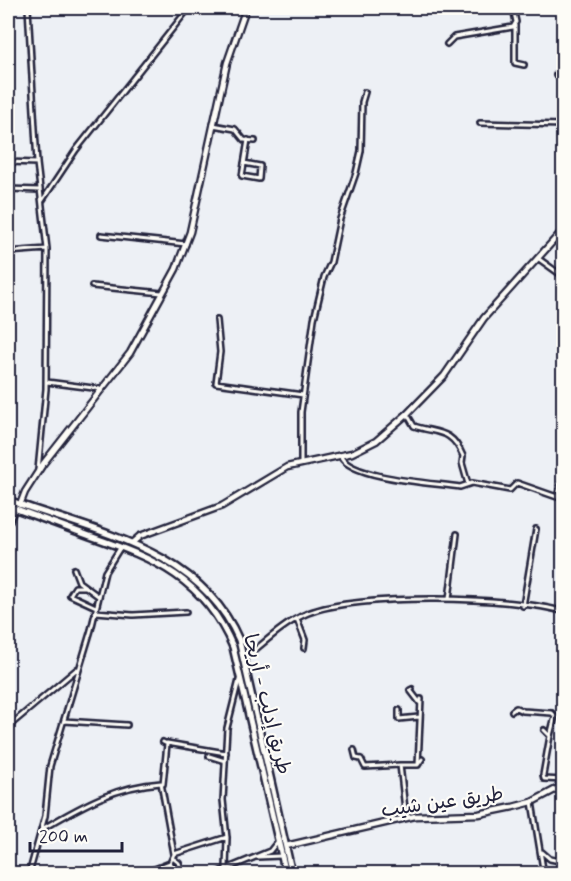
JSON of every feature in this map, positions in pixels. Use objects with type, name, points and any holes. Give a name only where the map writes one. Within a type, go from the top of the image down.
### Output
[{"type":"main road","name":"طريق إدلب - أريحا","points":[[8,500],[17,507]]},
{"type":"main road","name":"طريق إدلب - أريحا","points":[[8,506],[71,526],[159,563],[192,586],[224,625],[233,647],[292,873]]},
{"type":"main road","name":"طريق إدلب - أريحا","points":[[71,526],[132,543],[164,558],[186,571],[219,603],[231,619],[244,658],[286,873]]},
{"type":"street","points":[[28,8],[37,163],[47,249],[46,382],[38,472]]},
{"type":"street","points":[[42,201],[76,150],[189,8]]},
{"type":"street","points":[[8,525],[38,472],[130,352],[163,294],[186,244],[232,42],[246,8]]},
{"type":"street","points":[[513,8],[515,63],[524,65]]},
{"type":"street","points":[[447,44],[452,38],[515,25]]},
{"type":"street","points":[[556,75],[564,77]]},
{"type":"street","points":[[301,464],[303,395],[319,295],[331,262],[340,219],[351,193],[361,151],[362,102],[365,93]]},
{"type":"street","points":[[480,123],[564,125]]},
{"type":"street","points":[[213,125],[235,129],[241,138],[255,141]]},
{"type":"street","points":[[244,163],[260,166],[259,179],[242,177],[244,163],[248,140]]},
{"type":"street","points":[[8,162],[37,163]]},
{"type":"street","points":[[8,189],[40,190]]},
{"type":"street","points":[[132,543],[140,536],[222,506],[262,480],[301,464],[341,457],[368,446],[407,414],[444,376],[484,318],[564,229]]},
{"type":"street","points":[[101,235],[186,244]]},
{"type":"street","points":[[8,252],[47,249]]},
{"type":"street","points":[[539,259],[564,277]]},
{"type":"street","points":[[92,286],[163,294]]},
{"type":"street","points":[[217,320],[220,352],[216,383],[303,395]]},
{"type":"street","points":[[46,382],[101,389]]},
{"type":"street","points":[[407,414],[414,426],[432,429],[452,438],[463,456],[462,463],[468,484]]},
{"type":"street","points":[[341,457],[348,465],[376,476],[460,487],[476,483],[510,490],[517,483],[556,497],[564,476]]},
{"type":"street","points":[[523,606],[536,529]]},
{"type":"street","points":[[449,599],[457,534]]},
{"type":"street","points":[[29,873],[42,829],[51,766],[96,610],[98,596],[105,572],[121,547]]},
{"type":"street","points":[[74,569],[85,587],[98,596]]},
{"type":"street","points":[[85,587],[72,589],[70,595],[96,610],[133,615],[186,612]]},
{"type":"street","points":[[244,658],[297,619],[308,613],[338,606],[417,599],[449,599],[564,612]]},
{"type":"street","points":[[297,619],[305,640],[304,648]]},
{"type":"street","points":[[8,727],[46,698],[79,668]]},
{"type":"street","points":[[226,868],[227,837],[223,800],[225,761],[229,715],[240,676]]},
{"type":"street","points":[[412,689],[410,690],[420,701],[418,765]]},
{"type":"street","points":[[512,711],[516,708],[523,711],[552,712],[555,716],[543,775],[544,779],[564,780]]},
{"type":"street","points":[[399,710],[399,719],[419,717]]},
{"type":"street","points":[[64,722],[127,724]]},
{"type":"street","points":[[544,730],[550,736]]},
{"type":"street","points":[[182,873],[174,856],[163,784],[165,742],[226,753]]},
{"type":"street","points":[[354,750],[356,758],[362,759],[365,766],[418,765]]},
{"type":"street","points":[[209,756],[225,761]]},
{"type":"street","points":[[418,765],[422,759]]},
{"type":"street","points":[[400,765],[406,818]]},
{"type":"street","points":[[42,829],[60,816],[102,799],[112,791],[163,784]]},
{"type":"street","name":"طريق عين شيب","points":[[286,846],[406,818],[479,813],[532,802],[564,785]]},
{"type":"street","points":[[532,802],[542,851],[543,869],[547,873]]},
{"type":"street","points":[[142,873],[170,863],[174,856],[227,837]]},
{"type":"street","points":[[214,873],[270,851],[278,840]]},
{"type":"street","points":[[542,851],[550,859],[564,862]]},
{"type":"street","points":[[250,859],[282,856]]},
{"type":"street","points":[[170,863],[182,873]]},
{"type":"street","points":[[8,865],[15,873]]}]
